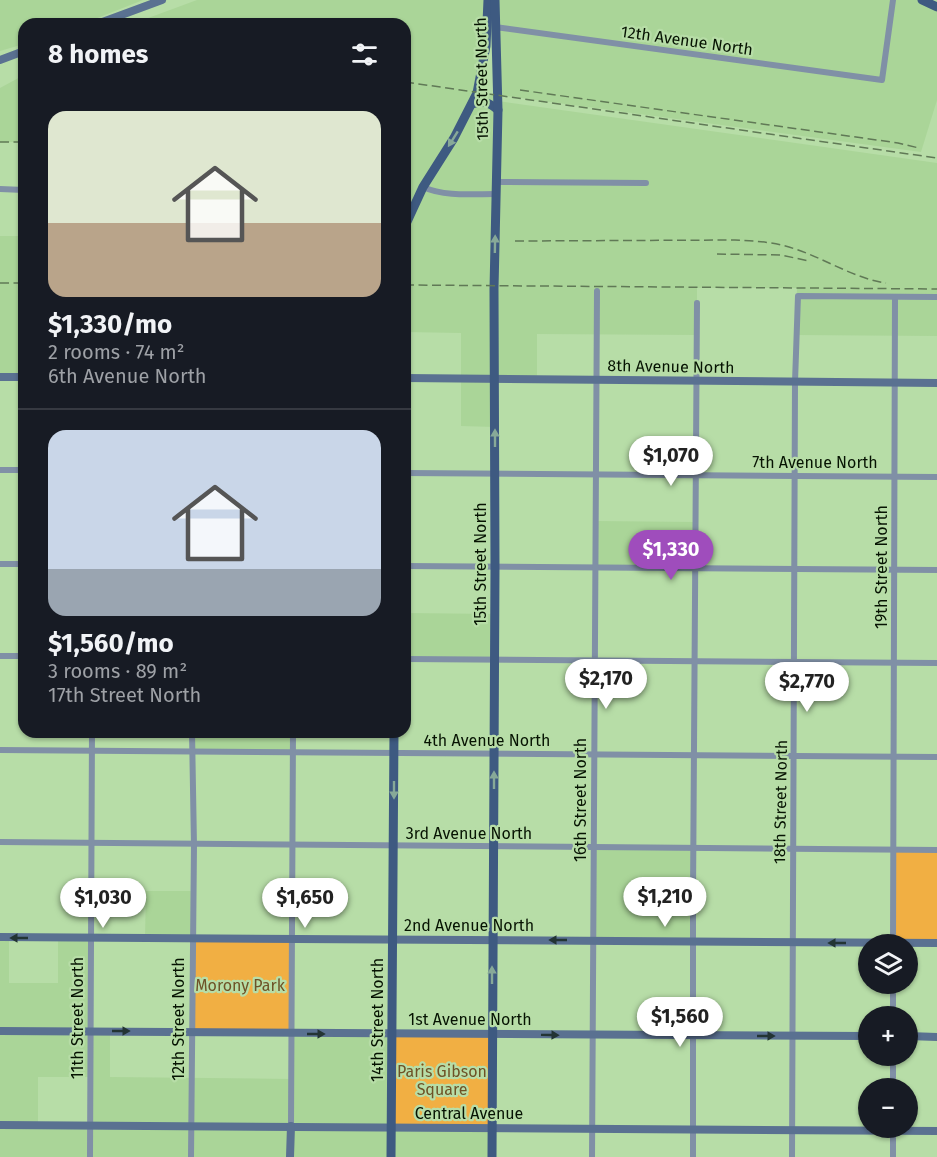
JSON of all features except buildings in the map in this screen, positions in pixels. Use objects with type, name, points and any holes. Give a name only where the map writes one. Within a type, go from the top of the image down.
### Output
[{"type":"main road","points":[[113,18],[162,0]]},
{"type":"main road","name":"15th Street North","points":[[488,0],[498,110],[494,289],[495,660],[492,1157]]},
{"type":"main road","name":"15th Street North","points":[[472,104],[483,65],[495,0]]},
{"type":"main road","points":[[922,0],[937,7]]},
{"type":"main road","points":[[0,60],[18,53]]},
{"type":"main road","points":[[411,213],[423,187],[472,104],[481,101],[488,102],[498,110]]},
{"type":"main road","points":[[0,377],[18,377]]},
{"type":"main road","name":"8th Avenue North","points":[[411,378],[937,383]]},
{"type":"main road","name":"14th Street North","points":[[391,1157],[394,738]]},
{"type":"main road","name":"2nd Avenue North","points":[[0,937],[858,944]]},
{"type":"main road","name":"2nd Avenue North","points":[[918,943],[937,943]]},
{"type":"main road","name":"1st Avenue North","points":[[0,1031],[858,1036]]},
{"type":"main road","points":[[918,1036],[937,1037]]},
{"type":"main road","name":"Central Avenue","points":[[0,1125],[858,1129]]},
{"type":"main road","points":[[290,1157],[291,1126]]},
{"type":"main road","name":"Central Avenue","points":[[918,1130],[937,1131]]},
{"type":"street","name":"12th Avenue North","points":[[491,27],[882,80],[893,0]]},
{"type":"street","points":[[496,182],[646,183]]},
{"type":"street","points":[[423,187],[444,193],[496,194]]},
{"type":"street","points":[[0,189],[18,190]]},
{"type":"street","name":"16th Street North","points":[[592,1157],[597,291]]},
{"type":"street","name":"18th Street North","points":[[792,1157],[795,382],[798,296],[895,297]]},
{"type":"street","points":[[895,297],[937,297]]},
{"type":"street","name":"19th Street North","points":[[893,934],[895,297]]},
{"type":"street","points":[[693,1157],[697,303]]},
{"type":"street","points":[[0,470],[18,470]]},
{"type":"street","name":"7th Avenue North","points":[[411,473],[937,477]]},
{"type":"street","points":[[0,564],[18,564]]},
{"type":"street","points":[[411,566],[937,570]]},
{"type":"street","points":[[0,656],[18,656]]},
{"type":"street","points":[[411,659],[937,663]]},
{"type":"street","name":"11th Street North","points":[[90,1157],[92,738]]},
{"type":"street","name":"12th Street North","points":[[191,1157],[194,845],[192,738]]},
{"type":"street","points":[[291,1126],[293,738]]},
{"type":"street","name":"4th Avenue North","points":[[0,750],[937,757]]},
{"type":"street","name":"3rd Avenue North","points":[[0,842],[937,850]]},
{"type":"street","points":[[893,1138],[893,1157]]},
{"type":"shaded area","points":[[0,0],[143,0],[97,18],[18,18],[18,46],[0,51]]},
{"type":"shaded area","points":[[197,0],[488,0],[477,93],[497,95],[495,0],[920,0],[937,9],[937,100],[921,152],[498,95],[498,101],[937,163],[937,336],[796,335],[797,288],[697,288],[697,335],[537,334],[537,380],[496,380],[495,427],[461,426],[461,333],[411,332],[411,18],[148,18]]},
{"type":"shaded area","points":[[18,78],[18,142],[0,142],[0,88]]},
{"type":"shaded area","points":[[0,236],[18,236],[18,377],[0,377]]},
{"type":"shaded area","points":[[595,521],[695,522],[694,569],[595,568]]},
{"type":"shaded area","points":[[411,613],[495,614],[495,660],[411,659]]},
{"type":"shaded area","points":[[192,738],[293,738],[293,752],[192,751]]},
{"type":"shaded area","points":[[593,848],[693,849],[693,941],[592,940]]},
{"type":"shaded area","points":[[146,891],[193,891],[192,939],[145,938]]},
{"type":"shaded area","points":[[0,937],[9,937],[9,983],[58,983],[58,938],[91,938],[92,1031],[110,1031],[110,1077],[291,1079],[292,1034],[392,1034],[492,1129],[492,1157],[0,1157]],"holes":[[[38,1077],[90,1077],[90,1125],[38,1125]]]},
{"type":"green space","points":[[894,850],[937,850],[937,943],[918,943],[918,934],[893,934]]},
{"type":"green space","name":"Morony Park","points":[[192,939],[292,939],[292,1034],[192,1032]]},
{"type":"green space","name":"Paris Gibson Square","points":[[392,1034],[492,1034],[492,1129],[391,1127]]},
{"type":"railway","points":[[411,83],[937,158]]},
{"type":"railway","points":[[520,90],[898,143],[919,148]]},
{"type":"railway","points":[[0,142],[18,142]]},
{"type":"railway","points":[[515,241],[735,240],[765,242],[795,249],[851,273],[886,283]]},
{"type":"railway","points":[[717,254],[781,255],[809,261]]},
{"type":"railway","points":[[0,283],[18,283]]},
{"type":"railway","points":[[411,285],[937,289]]}]
